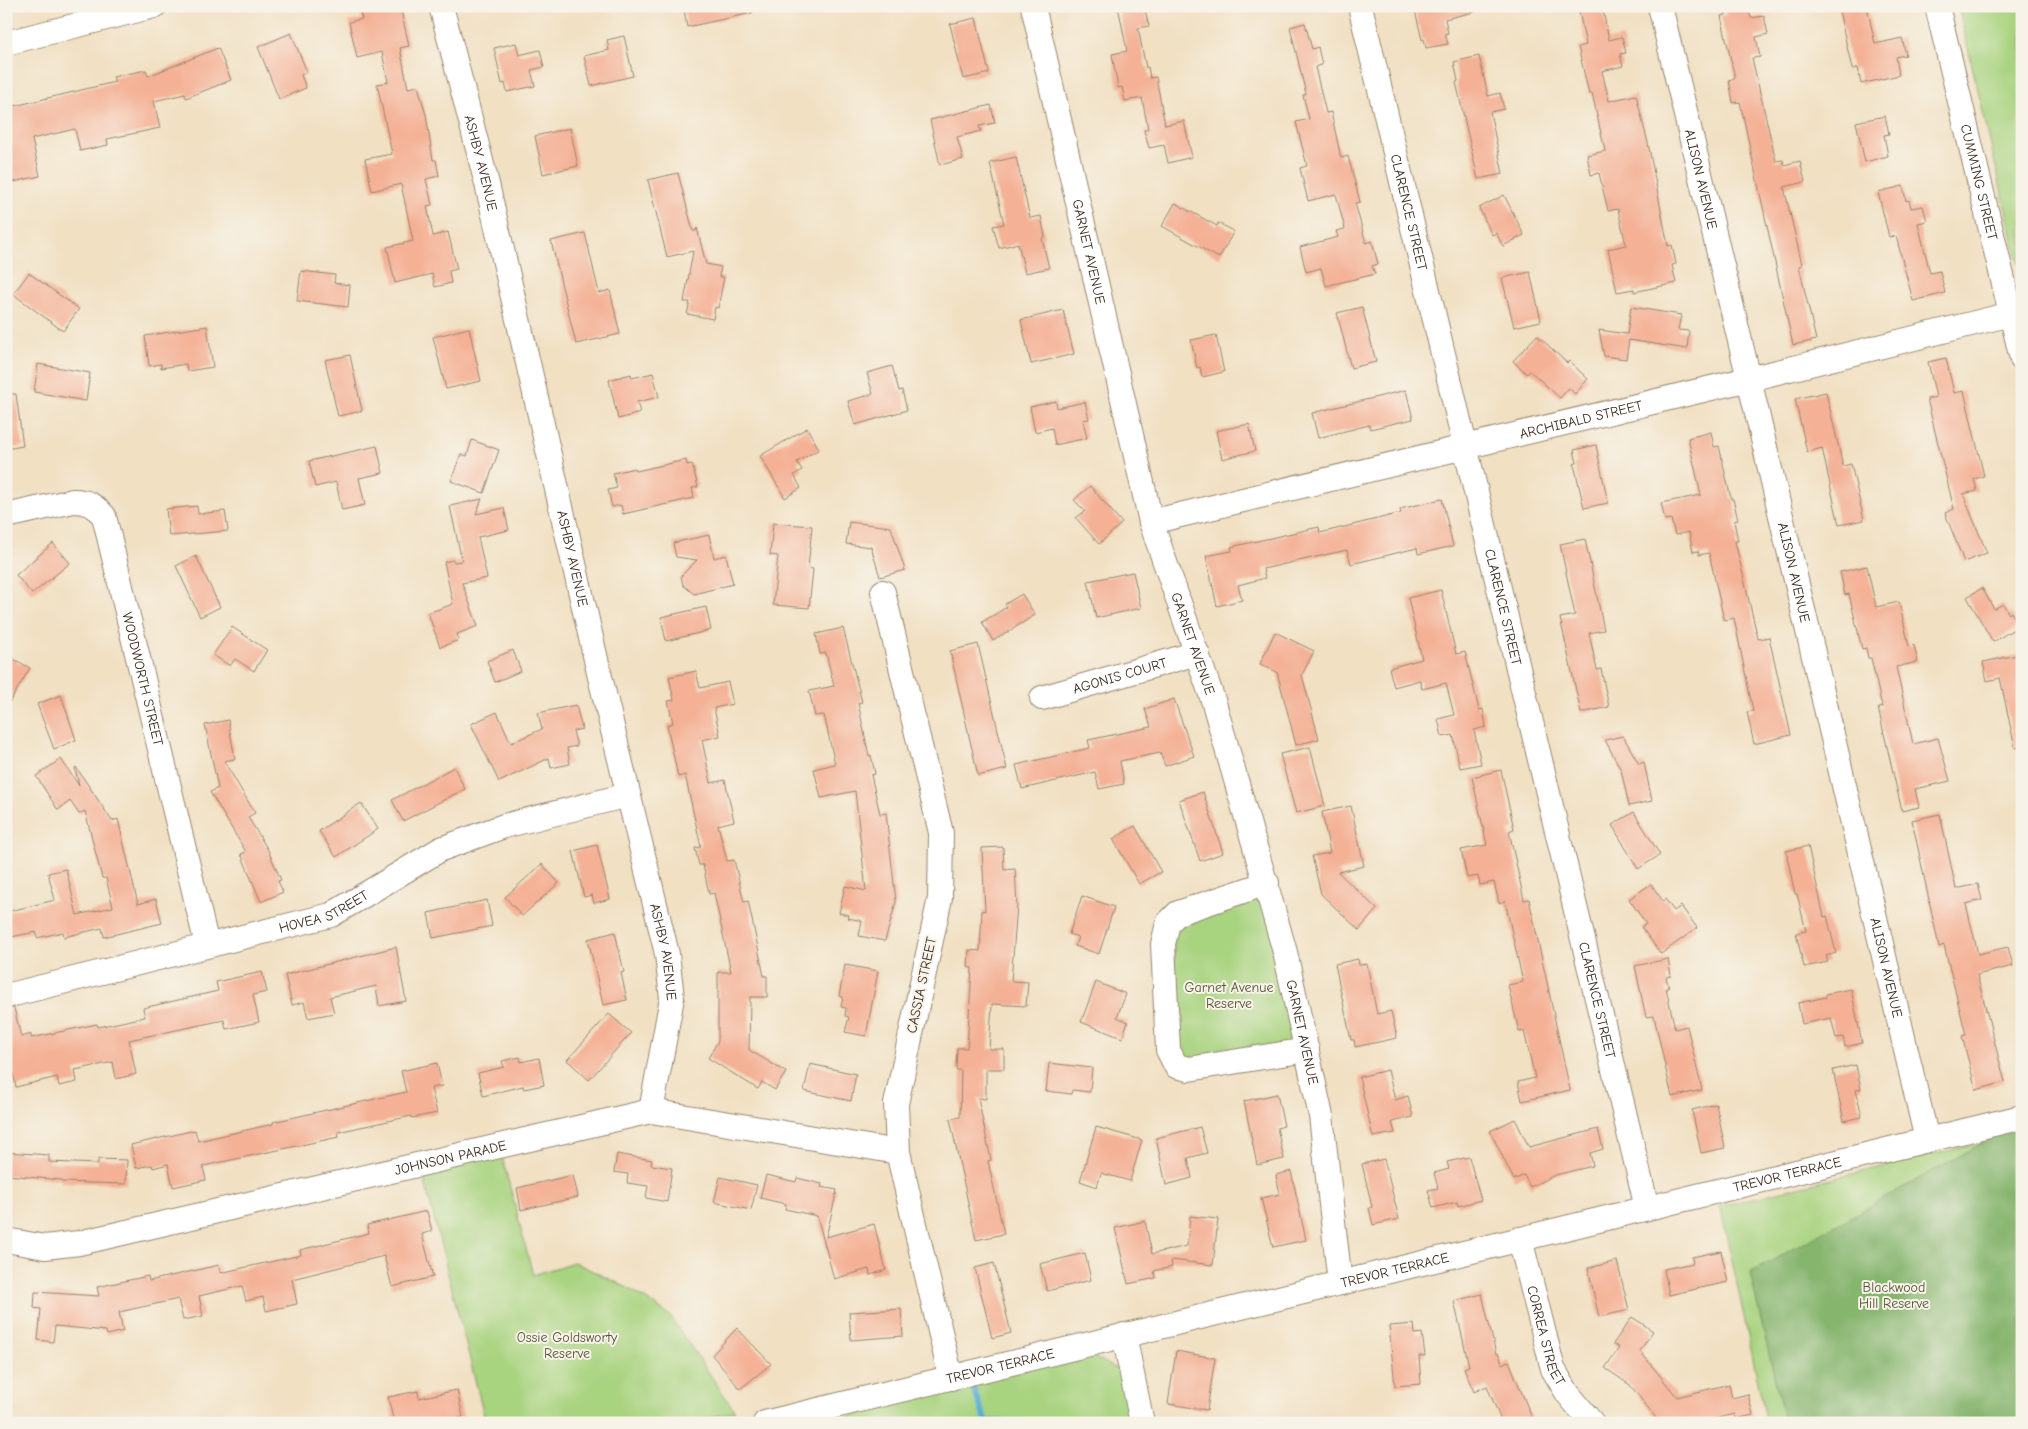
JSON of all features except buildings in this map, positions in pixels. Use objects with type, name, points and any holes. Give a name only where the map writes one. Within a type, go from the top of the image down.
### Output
[{"type":"street","points":[[6,43],[154,6]]},
{"type":"street","name":"ASHBY AVENUE","points":[[442,6],[488,184],[628,795],[667,954],[672,998],[651,1111]]},
{"type":"street","name":"GARNET AVENUE","points":[[1033,6],[1151,522],[1214,703],[1267,883],[1285,952],[1321,1116],[1340,1283]]},
{"type":"street","name":"CLARENCE STREET","points":[[1360,6],[1647,1208]]},
{"type":"street","name":"ALISON AVENUE","points":[[1660,6],[1927,1140]]},
{"type":"street","name":"CUMMING STREET","points":[[1937,6],[2022,359]]},
{"type":"street","name":"ARCHIBALD STREET","points":[[1151,522],[1749,379],[2011,314]]},
{"type":"street","name":"WOODWORTH STREET","points":[[6,516],[73,501],[84,501],[95,506],[104,516],[207,945]]},
{"type":"street","name":"CASSIA STREET","points":[[883,592],[941,833],[940,898],[896,1104],[898,1152],[951,1378]]},
{"type":"street","name":"AGONIS COURT","points":[[1042,698],[1197,653]]},
{"type":"street","name":"HOVEA STREET","points":[[6,996],[330,915],[441,849],[504,826],[628,795]]},
{"type":"street","points":[[1267,883],[1178,913],[1168,923],[1163,944],[1168,1050],[1176,1066],[1189,1069],[1307,1050]]},
{"type":"street","name":"JOHNSON PARADE","points":[[6,1240],[45,1247],[79,1243],[651,1111],[898,1152]]},
{"type":"street","name":"TREVOR TERRACE","points":[[765,1423],[2022,1117]]},
{"type":"street","name":"CORREA STREET","points":[[1520,1239],[1553,1370],[1568,1394],[1592,1423]]},
{"type":"street","points":[[1124,1335],[1142,1423]]},
{"type":"green space","points":[[1958,6],[2022,6],[2022,278]]},
{"type":"green space","name":"Garnet Avenue Reserve","points":[[1263,891],[1300,1047],[1191,1063],[1174,1049],[1174,926]]},
{"type":"green space","name":"Blackwood Hill Reserve","points":[[2022,1121],[2022,1423],[1785,1423],[1750,1273]]},
{"type":"green space","name":"Blackwood Hill Reserve","points":[[2022,1133],[2022,1423],[1767,1423],[1720,1206]]},
{"type":"green space","name":"Ossie Goldsworty Reserve","points":[[501,1153],[533,1275],[574,1262],[630,1289],[669,1315],[735,1411],[690,1423],[486,1423],[422,1171]]},
{"type":"green space","points":[[1085,1353],[1119,1370],[1132,1423],[825,1423]]},
{"type":"waterway","points":[[969,1378],[986,1421],[1033,1423]]}]
